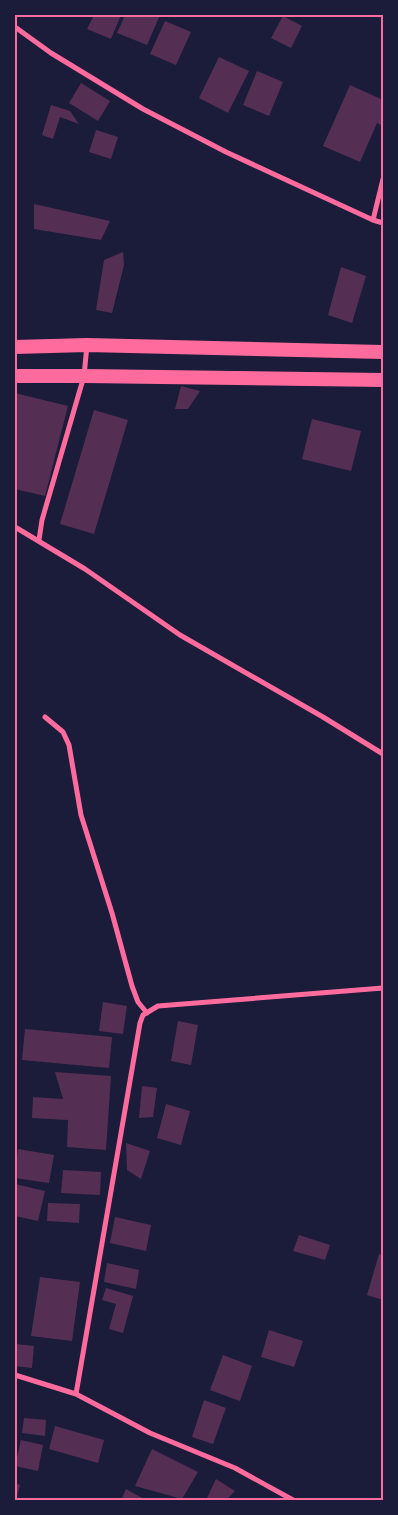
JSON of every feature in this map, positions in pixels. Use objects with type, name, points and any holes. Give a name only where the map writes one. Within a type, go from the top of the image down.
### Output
[{"type":"highway","points":[[15,346],[87,345],[383,352]]},
{"type":"highway","points":[[15,376],[383,380]]},
{"type":"street","points":[[15,27],[51,53],[143,109],[226,152],[372,220],[383,223]]},
{"type":"street","points":[[372,220],[383,179]]},
{"type":"street","points":[[39,540],[42,520],[84,376],[87,345]]},
{"type":"street","points":[[15,527],[39,540],[125,596],[153,618],[180,635],[323,717],[383,754]]},
{"type":"street","points":[[45,717],[63,732],[69,745],[81,815],[112,912],[132,986],[138,1002],[147,1013]]},
{"type":"street","points":[[76,1394],[140,1023],[144,1015],[158,1006],[383,988]]},
{"type":"street","points":[[15,1375],[76,1394],[150,1433],[235,1468],[293,1500]]},
{"type":"building","points":[[94,15],[121,15],[111,39],[87,29]]},
{"type":"building","points":[[125,15],[160,15],[147,45],[117,33]]},
{"type":"building","points":[[283,16],[302,26],[291,48],[271,38]]},
{"type":"building","points":[[165,21],[191,32],[176,65],[150,54]]},
{"type":"building","points":[[219,57],[249,71],[228,113],[199,98]]},
{"type":"building","points":[[257,71],[283,82],[269,116],[243,105]]},
{"type":"building","points":[[81,83],[110,101],[98,121],[69,103]]},
{"type":"building","points":[[350,85],[383,100],[383,126],[377,123],[360,162],[323,146]]},
{"type":"building","points":[[51,105],[70,111],[79,124],[60,117],[53,139],[42,135]]},
{"type":"building","points":[[96,130],[118,137],[111,159],[89,152]]},
{"type":"building","points":[[34,204],[110,221],[101,240],[34,229]]},
{"type":"building","points":[[123,252],[124,265],[112,313],[96,310],[104,260]]},
{"type":"building","points":[[341,267],[366,276],[352,323],[328,315]]},
{"type":"building","points":[[181,386],[200,391],[188,409],[175,409]]},
{"type":"building","points":[[15,393],[68,406],[45,496],[15,489]]},
{"type":"building","points":[[94,410],[128,420],[94,534],[60,524]]},
{"type":"building","points":[[312,419],[361,431],[351,471],[302,459]]},
{"type":"building","points":[[103,1002],[127,1006],[123,1034],[99,1031]]},
{"type":"building","points":[[178,1021],[198,1025],[191,1065],[171,1061]]},
{"type":"building","points":[[25,1029],[112,1037],[109,1068],[22,1060]]},
{"type":"building","points":[[55,1072],[111,1076],[106,1150],[67,1147],[68,1120],[32,1118],[33,1097],[63,1099]]},
{"type":"building","points":[[142,1086],[157,1088],[153,1117],[139,1118]]},
{"type":"building","points":[[166,1104],[190,1111],[181,1145],[157,1138]]},
{"type":"building","points":[[126,1143],[150,1151],[141,1179],[127,1170]]},
{"type":"building","points":[[18,1149],[54,1155],[49,1183],[15,1178]]},
{"type":"building","points":[[63,1170],[101,1172],[100,1195],[61,1193]]},
{"type":"building","points":[[15,1184],[45,1191],[38,1221],[15,1216]]},
{"type":"building","points":[[48,1203],[80,1204],[79,1223],[47,1221]]},
{"type":"building","points":[[115,1217],[151,1225],[146,1251],[110,1243]]},
{"type":"building","points":[[299,1235],[330,1245],[325,1260],[293,1251]]},
{"type":"building","points":[[379,1254],[383,1255],[383,1300],[367,1295]]},
{"type":"building","points":[[107,1263],[139,1270],[136,1289],[104,1282]]},
{"type":"building","points":[[40,1277],[80,1282],[72,1341],[31,1336]]},
{"type":"building","points":[[106,1288],[133,1296],[123,1333],[109,1329],[116,1304],[102,1300]]},
{"type":"building","points":[[269,1330],[303,1341],[294,1367],[261,1357]]},
{"type":"building","points":[[15,1344],[34,1346],[32,1368],[15,1366]]},
{"type":"building","points":[[223,1355],[252,1366],[240,1401],[210,1390]]},
{"type":"building","points":[[204,1400],[226,1408],[213,1444],[192,1437]]},
{"type":"building","points":[[24,1418],[46,1420],[45,1436],[22,1433]]},
{"type":"building","points":[[55,1426],[104,1440],[98,1463],[49,1449]]},
{"type":"building","points":[[21,1440],[43,1445],[38,1471],[15,1466]]},
{"type":"building","points":[[152,1449],[198,1472],[182,1499],[135,1486]]},
{"type":"building","points":[[216,1479],[235,1491],[226,1500],[206,1500]]},
{"type":"building","points":[[15,1483],[20,1485],[16,1500],[15,1500]]},
{"type":"building","points":[[126,1489],[146,1500],[121,1500]]}]
